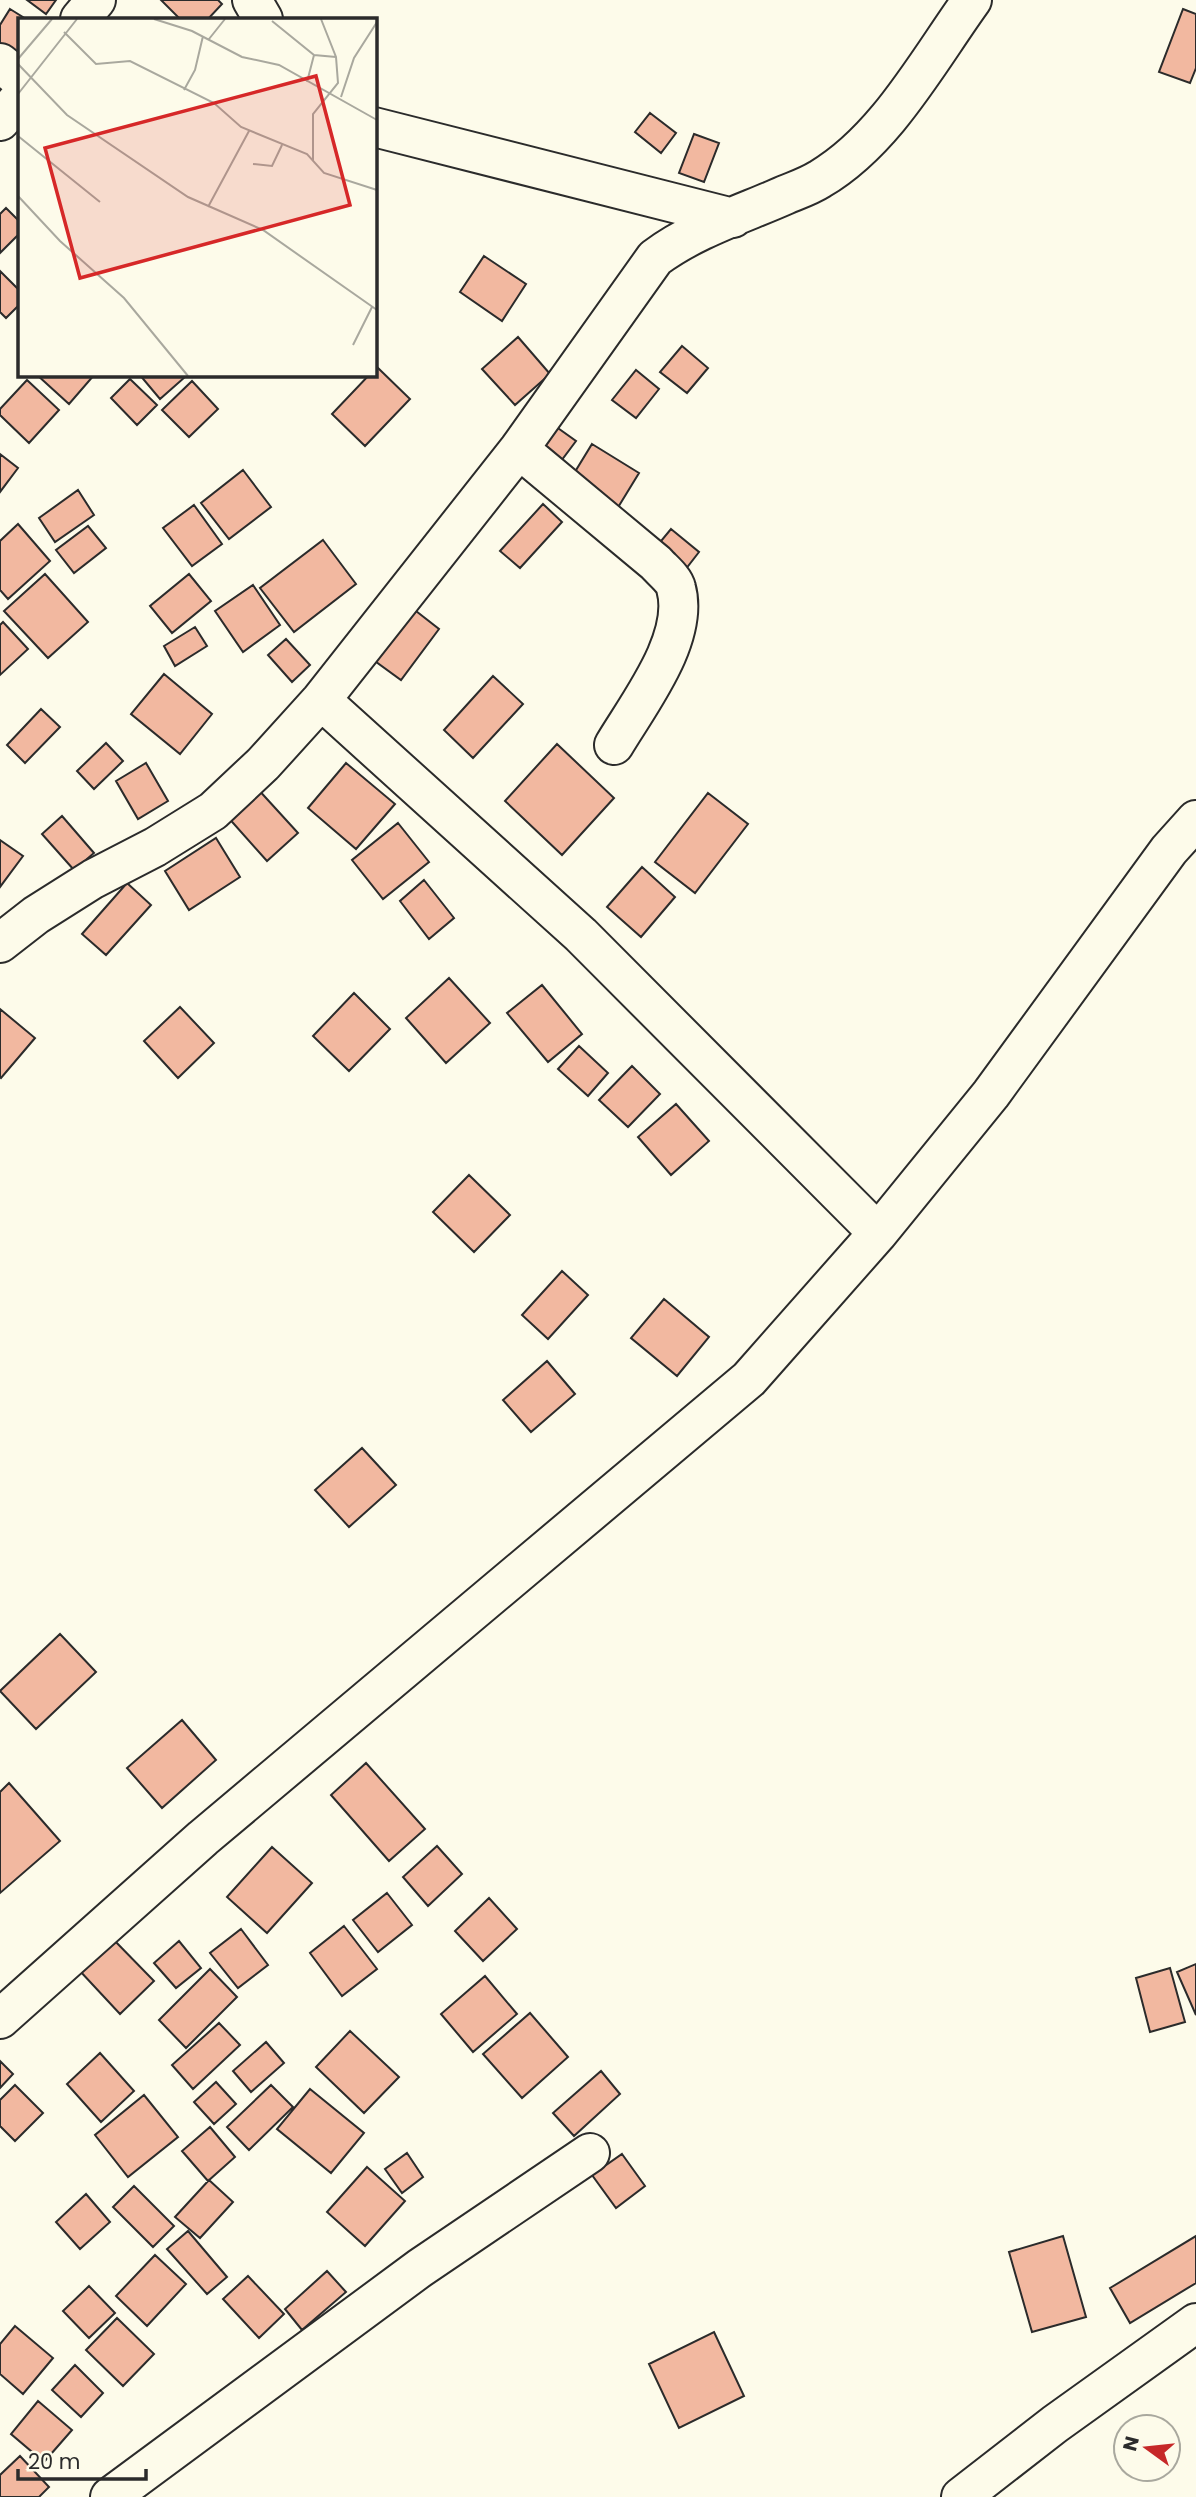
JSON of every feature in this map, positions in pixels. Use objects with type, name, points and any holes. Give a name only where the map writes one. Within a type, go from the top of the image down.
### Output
[{"type":"street","points":[[81,18],[96,0]]},
{"type":"street","points":[[252,0],[262,18]]},
{"type":"street","points":[[0,943],[36,915],[82,886],[155,847],[214,811],[263,764],[321,700],[519,449],[655,258],[676,243],[818,180],[853,156],[889,117],[972,0]]},
{"type":"street","points":[[0,63],[18,77]]},
{"type":"street","points":[[0,121],[18,100]]},
{"type":"street","points":[[376,128],[733,218]]},
{"type":"street","points":[[519,449],[656,563],[676,584],[679,610],[673,636],[653,679],[614,745]]},
{"type":"street","points":[[321,700],[581,935],[878,1233]]},
{"type":"street","points":[[0,2019],[203,1838],[749,1378],[878,1233],[991,1094],[1170,850],[1196,820]]},
{"type":"street","points":[[110,2497],[420,2268],[590,2153]]},
{"type":"street","points":[[961,2497],[1055,2424],[1196,2323]]},
{"type":"building","points":[[27,0],[56,0],[46,14]]},
{"type":"building","points":[[161,0],[218,0],[222,4],[209,18],[179,18]]},
{"type":"building","points":[[10,9],[24,18],[18,18],[18,51],[12,62],[0,54],[0,25]]},
{"type":"building","points":[[1183,9],[1196,14],[1196,68],[1190,83],[1159,72]]},
{"type":"building","points":[[650,113],[676,133],[661,153],[635,132]]},
{"type":"building","points":[[694,134],[719,143],[704,182],[679,173]]},
{"type":"building","points":[[6,208],[18,220],[18,235],[0,253],[0,214]]},
{"type":"building","points":[[484,256],[526,284],[502,321],[460,292]]},
{"type":"building","points":[[0,271],[18,289],[18,306],[6,318],[0,312]]},
{"type":"building","points":[[518,337],[550,374],[515,405],[482,369]]},
{"type":"building","points":[[682,346],[708,368],[687,393],[660,372]]},
{"type":"building","points":[[377,367],[410,399],[365,446],[332,414],[368,376],[376,376]]},
{"type":"building","points":[[636,370],[659,389],[636,418],[612,400]]},
{"type":"building","points":[[38,376],[93,376],[69,404]]},
{"type":"building","points":[[141,376],[185,376],[185,377],[160,399]]},
{"type":"building","points":[[130,379],[157,405],[137,425],[111,398]]},
{"type":"building","points":[[27,380],[59,410],[29,443],[0,415],[0,409]]},
{"type":"building","points":[[192,381],[218,409],[189,437],[162,410]]},
{"type":"building","points":[[548,421],[576,441],[555,469],[527,448]]},
{"type":"building","points":[[592,444],[639,473],[617,509],[570,480]]},
{"type":"building","points":[[0,454],[18,468],[0,492]]},
{"type":"building","points":[[243,470],[271,507],[229,539],[201,503]]},
{"type":"building","points":[[78,490],[94,515],[55,542],[39,518]]},
{"type":"building","points":[[543,504],[562,522],[520,568],[500,551]]},
{"type":"building","points":[[194,505],[222,544],[192,566],[163,528]]},
{"type":"building","points":[[18,524],[50,561],[8,599],[0,590],[0,541]]},
{"type":"building","points":[[88,526],[106,548],[74,573],[56,550]]},
{"type":"building","points":[[671,529],[699,552],[685,570],[656,547]]},
{"type":"building","points":[[323,540],[356,584],[294,632],[260,588]]},
{"type":"building","points":[[45,574],[88,622],[48,658],[4,611]]},
{"type":"building","points":[[189,574],[211,601],[172,633],[150,606]]},
{"type":"building","points":[[253,585],[280,625],[243,652],[215,611]]},
{"type":"building","points":[[407,604],[439,629],[401,680],[368,656]]},
{"type":"building","points":[[3,622],[28,649],[0,675],[0,625]]},
{"type":"building","points":[[195,627],[207,646],[175,666],[164,646]]},
{"type":"building","points":[[286,639],[310,665],[292,682],[268,655]]},
{"type":"building","points":[[164,674],[212,714],[180,754],[131,714]]},
{"type":"building","points":[[493,676],[523,704],[473,758],[444,730]]},
{"type":"building","points":[[41,709],[60,727],[25,763],[7,745]]},
{"type":"building","points":[[106,743],[123,761],[94,789],[77,771]]},
{"type":"building","points":[[557,744],[614,798],[562,855],[505,801]]},
{"type":"building","points":[[146,763],[168,801],[138,819],[116,781]]},
{"type":"building","points":[[346,763],[395,804],[356,849],[308,808]]},
{"type":"building","points":[[256,787],[298,833],[267,861],[226,815]]},
{"type":"building","points":[[708,793],[748,824],[695,893],[655,862]]},
{"type":"building","points":[[62,816],[94,853],[74,870],[42,834]]},
{"type":"building","points":[[398,823],[429,862],[383,899],[352,860]]},
{"type":"building","points":[[216,838],[240,877],[189,910],[165,871]]},
{"type":"building","points":[[0,840],[23,856],[0,887]]},
{"type":"building","points":[[642,867],[675,897],[641,937],[607,907]]},
{"type":"building","points":[[424,880],[454,918],[429,939],[400,901]]},
{"type":"building","points":[[127,883],[151,905],[106,955],[82,934]]},
{"type":"building","points":[[449,978],[490,1023],[446,1063],[406,1018]]},
{"type":"building","points":[[542,985],[582,1034],[548,1062],[507,1013]]},
{"type":"building","points":[[354,993],[390,1029],[349,1071],[313,1036]]},
{"type":"building","points":[[180,1007],[214,1043],[178,1078],[144,1041]]},
{"type":"building","points":[[0,1009],[35,1038],[1,1078],[0,1077]]},
{"type":"building","points":[[579,1046],[608,1073],[588,1096],[558,1069]]},
{"type":"building","points":[[632,1066],[660,1094],[628,1127],[599,1100]]},
{"type":"building","points":[[676,1104],[709,1141],[671,1175],[638,1137]]},
{"type":"building","points":[[469,1175],[510,1215],[474,1252],[433,1212]]},
{"type":"building","points":[[562,1271],[588,1295],[548,1339],[522,1315]]},
{"type":"building","points":[[664,1299],[709,1337],[677,1376],[631,1338]]},
{"type":"building","points":[[547,1361],[575,1394],[531,1432],[503,1400]]},
{"type":"building","points":[[362,1448],[396,1485],[349,1527],[315,1490]]},
{"type":"building","points":[[60,1634],[96,1672],[36,1729],[0,1691]]},
{"type":"building","points":[[182,1720],[216,1760],[162,1808],[127,1768]]},
{"type":"building","points":[[366,1763],[425,1829],[389,1861],[331,1795]]},
{"type":"building","points":[[9,1783],[60,1841],[0,1893],[0,1792]]},
{"type":"building","points":[[437,1846],[462,1874],[428,1906],[403,1877]]},
{"type":"building","points":[[272,1847],[312,1883],[267,1933],[227,1897]]},
{"type":"building","points":[[387,1893],[412,1925],[378,1952],[353,1920]]},
{"type":"building","points":[[489,1898],[517,1929],[483,1961],[455,1931]]},
{"type":"building","points":[[344,1926],[377,1969],[342,1996],[310,1953]]},
{"type":"building","points":[[241,1929],[268,1965],[238,1988],[210,1953]]},
{"type":"building","points":[[112,1938],[154,1981],[120,2014],[79,1970]]},
{"type":"building","points":[[179,1941],[201,1968],[176,1988],[154,1963]]},
{"type":"building","points":[[1196,1964],[1196,2015],[1177,1972]]},
{"type":"building","points":[[1170,1968],[1185,2022],[1150,2032],[1136,1978]]},
{"type":"building","points":[[210,1969],[237,1997],[186,2048],[159,2020]]},
{"type":"building","points":[[485,1976],[517,2014],[473,2052],[441,2014]]},
{"type":"building","points":[[530,2013],[568,2057],[522,2098],[483,2054]]},
{"type":"building","points":[[219,2023],[240,2045],[193,2089],[172,2065]]},
{"type":"building","points":[[350,2031],[399,2077],[364,2113],[316,2067]]},
{"type":"building","points":[[266,2042],[284,2063],[251,2092],[233,2071]]},
{"type":"building","points":[[100,2053],[134,2091],[101,2122],[67,2084]]},
{"type":"building","points":[[0,2061],[13,2074],[0,2088]]},
{"type":"building","points":[[601,2071],[620,2094],[574,2136],[553,2113]]},
{"type":"building","points":[[216,2082],[236,2104],[214,2124],[194,2102]]},
{"type":"building","points":[[15,2085],[43,2113],[15,2141],[0,2126],[0,2100]]},
{"type":"building","points":[[271,2085],[293,2107],[249,2150],[227,2127]]},
{"type":"building","points":[[310,2089],[364,2133],[331,2173],[277,2129]]},
{"type":"building","points":[[144,2095],[178,2137],[128,2177],[95,2135]]},
{"type":"building","points":[[210,2127],[235,2157],[208,2181],[182,2151]]},
{"type":"building","points":[[407,2153],[423,2177],[402,2193],[385,2169]]},
{"type":"building","points":[[622,2154],[645,2186],[616,2208],[592,2175]]},
{"type":"building","points":[[367,2167],[405,2201],[365,2246],[327,2212]]},
{"type":"building","points":[[209,2180],[233,2202],[200,2238],[175,2217]]},
{"type":"building","points":[[134,2186],[174,2226],[153,2247],[113,2207]]},
{"type":"building","points":[[86,2194],[110,2222],[80,2249],[56,2222]]},
{"type":"building","points":[[188,2231],[227,2277],[207,2294],[167,2249]]},
{"type":"building","points":[[1063,2236],[1086,2317],[1032,2332],[1009,2252]]},
{"type":"building","points":[[1196,2236],[1196,2283],[1130,2323],[1110,2288]]},
{"type":"building","points":[[155,2255],[186,2284],[147,2326],[116,2296]]},
{"type":"building","points":[[327,2271],[346,2292],[302,2330],[285,2309]]},
{"type":"building","points":[[248,2276],[284,2314],[259,2338],[223,2299]]},
{"type":"building","points":[[89,2286],[115,2313],[89,2338],[63,2311]]},
{"type":"building","points":[[117,2318],[154,2354],[123,2386],[86,2350]]},
{"type":"building","points":[[15,2326],[53,2358],[23,2394],[0,2374],[0,2344]]},
{"type":"building","points":[[714,2332],[744,2396],[679,2428],[649,2364]]},
{"type":"building","points":[[75,2365],[103,2393],[81,2417],[52,2390]]},
{"type":"building","points":[[38,2401],[72,2430],[44,2462],[11,2434]]},
{"type":"building","points":[[20,2456],[49,2487],[39,2497],[0,2497],[0,2475]]}]
